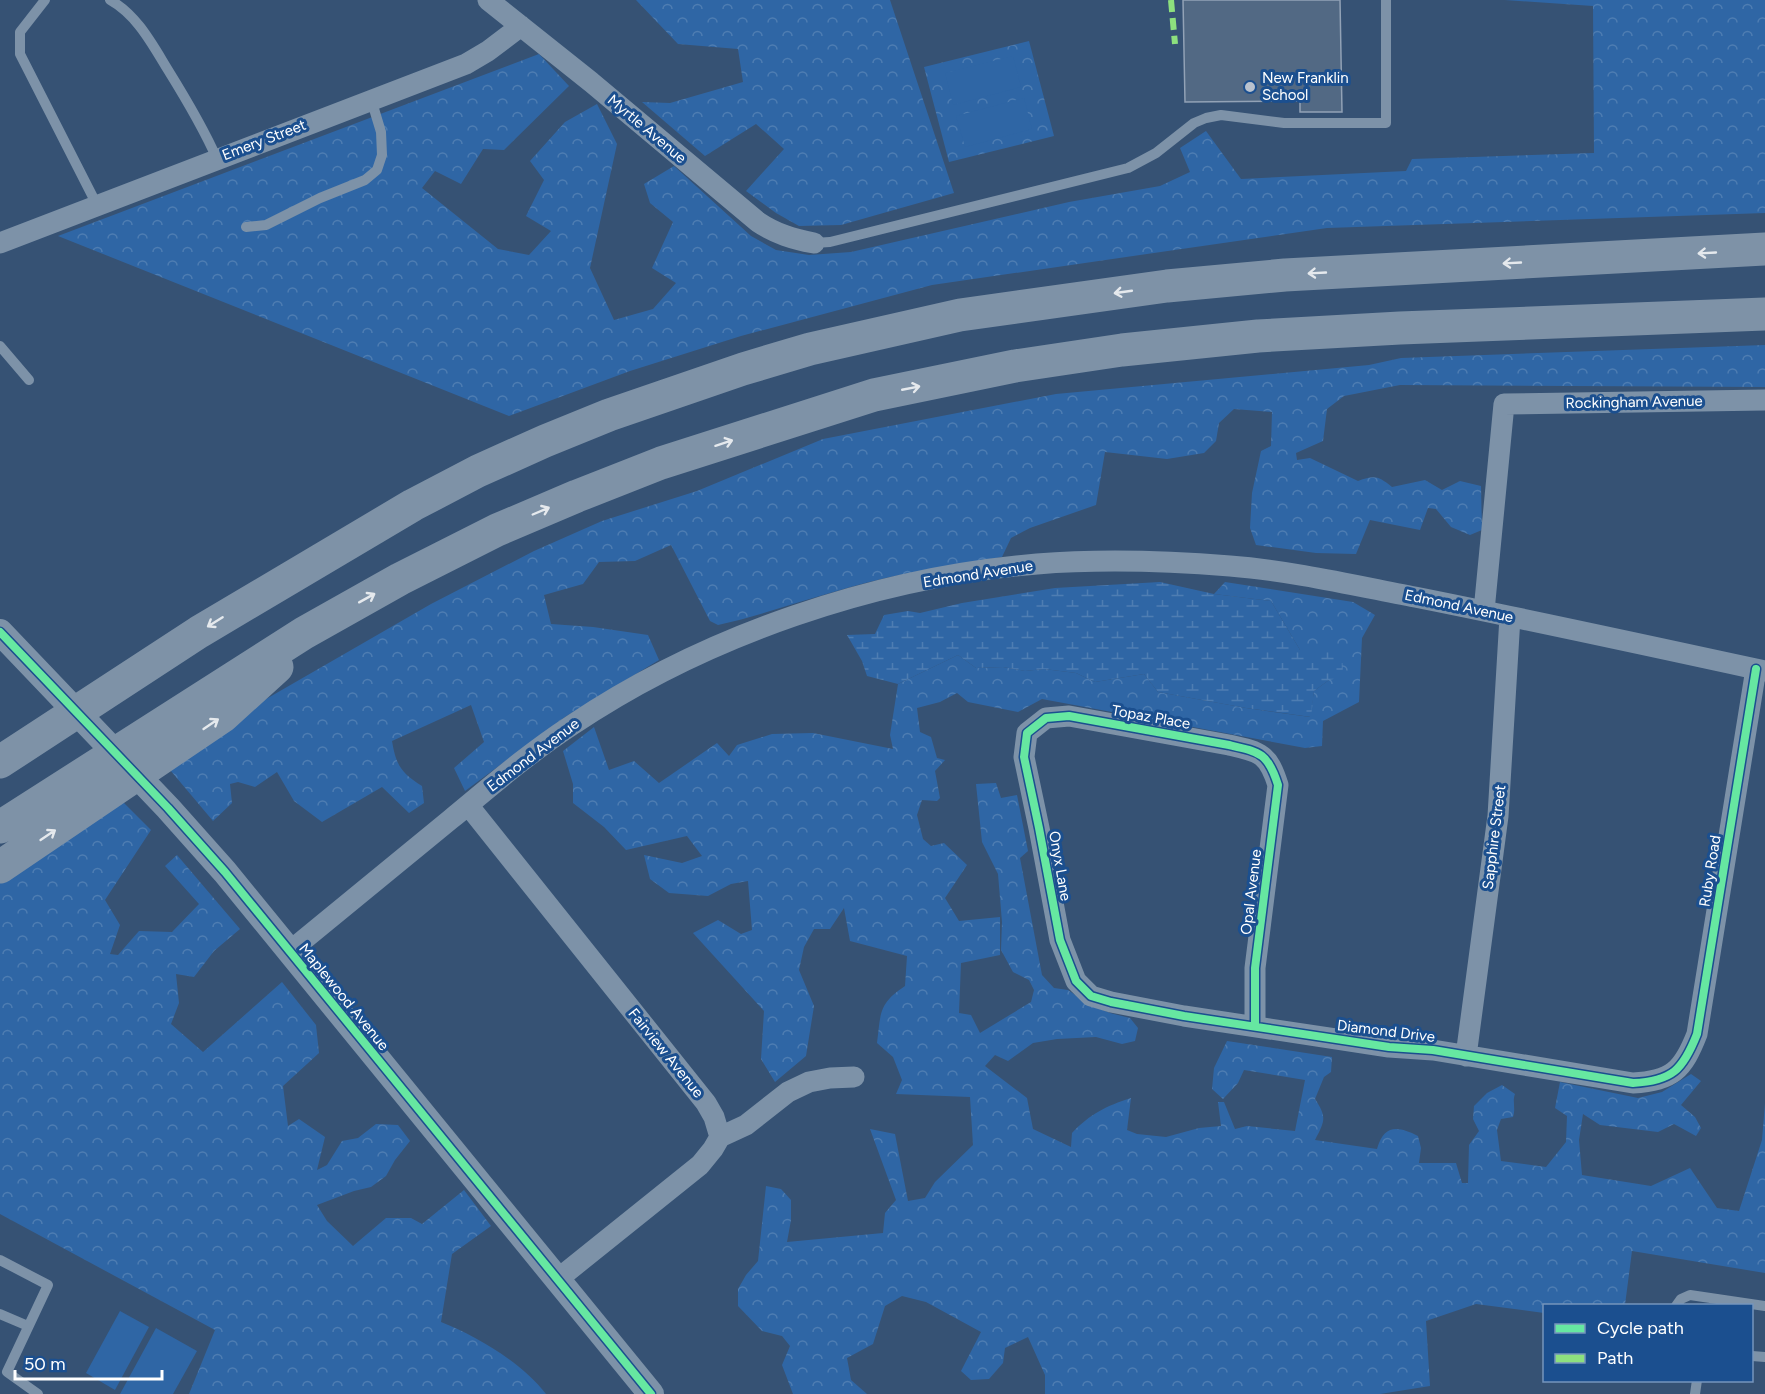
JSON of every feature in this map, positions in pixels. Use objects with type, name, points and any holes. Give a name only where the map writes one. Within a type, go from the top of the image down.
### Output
[{"type":"highway","points":[[0,762],[47,726],[102,695],[265,591],[413,505],[478,471],[619,411],[810,349],[960,315],[1167,286],[1285,274],[1765,249]]},
{"type":"highway","points":[[0,867],[98,783],[316,626],[400,579],[497,530],[661,463],[874,395],[1026,365],[1122,350],[1258,336],[1400,328],[1765,314]]},
{"type":"highway","points":[[0,741],[47,726]]},
{"type":"highway","points":[[0,827],[98,783]]},
{"type":"street","name":"Myrtle Avenue","points":[[488,0],[758,222],[787,237],[814,243]]},
{"type":"street","name":"Emery Street","points":[[0,243],[466,64],[488,51],[521,26]]},
{"type":"street","name":"Rockingham Avenue","points":[[1484,611],[1504,404],[1765,400]]},
{"type":"street","name":"Edmond Avenue","points":[[290,951],[504,774],[573,724],[613,700],[737,637],[836,603],[934,579],[1039,564],[1162,562],[1220,565],[1301,574],[1761,670]]},
{"type":"street","name":"Sapphire Street","points":[[1466,1056],[1498,816],[1510,616]]},
{"type":"street","name":"Maplewood Avenue","points":[[0,632],[181,822],[225,872],[651,1394]]},
{"type":"street","name":"Ruby Road","points":[[1675,1072],[1689,1055],[1697,1034],[1761,670]]},
{"type":"street","name":"Topaz Place","points":[[1028,734],[1046,718],[1069,716],[1240,747],[1252,750],[1271,763]]},
{"type":"street","name":"Onyx Lane","points":[[1028,734],[1024,757],[1060,940],[1076,981],[1091,996]]},
{"type":"street","name":"Opal Avenue","points":[[1255,1026],[1255,968],[1278,785],[1271,763]]},
{"type":"street","name":"Fairview Avenue","points":[[468,805],[706,1103],[714,1117],[720,1137]]},
{"type":"street","name":"Diamond Drive","points":[[1091,996],[1184,1016],[1389,1047],[1433,1050],[1633,1083],[1656,1082],[1675,1072]]},
{"type":"street","points":[[558,1279],[700,1165],[720,1137],[746,1125],[788,1092],[808,1082],[854,1077]]},
{"type":"lane","points":[[45,0],[20,32],[20,54],[97,205]]},
{"type":"lane","points":[[110,0],[118,4],[143,29],[201,123],[217,159]]},
{"type":"lane","points":[[814,243],[830,242],[1128,168],[1156,153],[1194,123],[1206,118],[1221,116],[1284,123],[1386,123],[1386,0]]},
{"type":"lane","points":[[246,227],[266,225],[320,198],[365,180],[377,170],[382,154],[381,132],[371,99]]},
{"type":"lane","points":[[0,346],[29,380]]},
{"type":"lane","points":[[0,1260],[48,1285],[4,1370],[38,1394]]},
{"type":"lane","points":[[1677,1304],[1680,1299],[1689,1295],[1751,1304]]},
{"type":"lane","points":[[0,1314],[28,1326]]},
{"type":"green space","points":[[636,0],[890,0],[954,193],[841,225],[799,226],[776,213],[746,191],[784,149],[756,124],[705,156],[642,102],[670,103],[743,82],[738,49],[678,44]]},
{"type":"green space","points":[[1505,0],[1765,0],[1765,213],[1327,228],[932,285],[741,336],[630,371],[509,416],[58,236],[539,54],[569,86],[504,150],[483,149],[461,184],[435,171],[422,188],[498,249],[529,255],[551,231],[526,216],[544,180],[530,161],[565,122],[597,104],[617,144],[590,268],[614,320],[653,309],[676,283],[652,268],[673,222],[650,203],[644,184],[674,166],[751,236],[776,250],[809,255],[851,252],[1069,202],[1160,186],[1190,172],[1180,148],[1206,131],[1241,179],[1406,171],[1412,159],[1594,153],[1593,6]]},
{"type":"green space","points":[[1029,41],[1054,136],[949,162],[924,67]]},
{"type":"green space","points":[[1013,56],[1021,87],[953,105],[945,73]]},
{"type":"green space","points":[[1024,98],[1032,129],[965,147],[956,116]]},
{"type":"green space","points":[[1765,345],[1765,387],[1400,385],[1344,396],[1327,409],[1323,441],[1296,453],[1297,460],[1310,458],[1358,481],[1376,478],[1392,487],[1425,480],[1442,490],[1460,481],[1481,486],[1482,530],[1470,535],[1451,527],[1436,509],[1428,508],[1420,530],[1370,520],[1356,554],[1316,553],[1256,545],[1250,528],[1252,493],[1261,451],[1271,446],[1272,412],[1234,409],[1219,423],[1216,441],[1204,453],[1167,459],[1105,452],[1096,505],[1030,528],[1011,538],[1002,557],[885,578],[718,625],[710,621],[671,545],[635,561],[599,562],[583,584],[544,595],[551,624],[648,635],[659,660],[565,717],[465,791],[454,768],[484,742],[471,705],[392,741],[395,756],[401,768],[422,786],[424,803],[409,813],[382,787],[322,822],[294,801],[277,772],[255,787],[238,782],[230,784],[232,803],[213,821],[165,764],[242,713],[431,604],[534,551],[602,521],[697,491],[823,439],[1056,394],[1369,365],[1401,358]]},
{"type":"green space","points":[[1160,582],[1214,594],[1271,601],[1300,650],[1342,649],[1343,677],[1329,680],[1314,691],[1311,717],[1158,692],[1144,674],[1095,682],[1076,673],[1044,669],[1025,671],[1003,667],[976,668],[958,655],[898,684],[867,676],[862,661],[847,635],[875,634],[884,615],[908,611],[920,613],[962,603],[1055,588]]},
{"type":"green space","points":[[1225,582],[1353,602],[1375,615],[1362,638],[1359,702],[1323,721],[1322,746],[1305,748],[1042,699],[1018,712],[968,702],[957,693],[940,702],[917,708],[920,732],[931,737],[937,758],[945,760],[935,771],[940,798],[937,801],[922,800],[917,815],[923,839],[931,846],[944,843],[967,865],[945,898],[959,921],[1000,917],[1000,955],[961,963],[959,1013],[971,1015],[980,1033],[1031,1002],[1034,990],[1029,980],[1013,972],[1001,950],[1002,922],[998,874],[982,842],[976,784],[996,783],[1001,798],[1017,795],[1028,851],[1020,858],[1042,975],[1054,988],[1068,990],[1090,1005],[1130,1018],[1138,1028],[1135,1041],[1122,1044],[1096,1037],[1057,1039],[1033,1043],[1008,1061],[995,1055],[985,1066],[1027,1098],[1033,1129],[1071,1147],[1072,1133],[1085,1121],[1106,1108],[1131,1098],[1127,1130],[1137,1134],[1166,1137],[1199,1128],[1221,1126],[1218,1102],[1224,1102],[1235,1129],[1247,1126],[1295,1131],[1305,1080],[1244,1070],[1238,1083],[1223,1099],[1212,1089],[1214,1068],[1227,1041],[1332,1057],[1331,1072],[1324,1077],[1315,1099],[1323,1119],[1315,1140],[1377,1149],[1388,1131],[1404,1130],[1418,1136],[1421,1148],[1419,1163],[1456,1163],[1462,1183],[1468,1183],[1469,1145],[1479,1131],[1473,1119],[1474,1106],[1487,1093],[1502,1085],[1515,1094],[1513,1117],[1501,1119],[1497,1130],[1501,1161],[1546,1167],[1566,1142],[1567,1116],[1555,1108],[1560,1082],[1638,1098],[1662,1092],[1691,1074],[1701,1081],[1681,1105],[1695,1117],[1701,1128],[1696,1136],[1674,1124],[1658,1132],[1600,1125],[1583,1114],[1579,1140],[1582,1175],[1651,1186],[1690,1168],[1717,1208],[1739,1211],[1762,1140],[1765,1103],[1765,1273],[1632,1251],[1625,1304],[1543,1304],[1543,1313],[1476,1304],[1426,1321],[1430,1386],[1380,1394],[1045,1394],[1045,1375],[1028,1337],[1005,1348],[1003,1363],[989,1379],[971,1380],[961,1371],[981,1332],[926,1302],[902,1296],[885,1306],[873,1344],[847,1358],[851,1380],[867,1394],[793,1394],[782,1365],[790,1346],[782,1336],[762,1331],[738,1306],[738,1289],[758,1261],[766,1186],[781,1189],[791,1200],[791,1220],[787,1242],[883,1233],[885,1213],[896,1200],[870,1129],[895,1134],[908,1201],[925,1198],[935,1182],[973,1145],[970,1097],[896,1094],[902,1080],[893,1057],[877,1043],[882,1010],[890,998],[905,986],[907,956],[850,941],[844,908],[830,929],[814,929],[804,947],[799,970],[814,1006],[806,1056],[775,1082],[761,1059],[764,1011],[693,933],[718,920],[741,934],[752,930],[748,881],[731,884],[708,896],[669,893],[650,879],[644,855],[682,863],[702,856],[687,836],[626,850],[604,827],[573,803],[573,784],[563,751],[594,727],[609,770],[634,761],[659,783],[717,743],[729,756],[737,745],[772,734],[813,733],[893,749],[890,735],[898,684],[958,655],[976,668],[1003,667],[1025,671],[1044,669],[1076,673],[1095,682],[1144,674],[1158,692],[1310,717],[1314,691],[1329,680],[1300,650],[1271,601],[1214,594]]},
{"type":"green space","points":[[118,797],[151,830],[105,900],[120,925],[110,954],[118,955],[139,931],[172,932],[199,904],[165,866],[177,855],[240,929],[214,951],[194,977],[176,974],[179,1003],[171,1024],[203,1052],[282,982],[316,1025],[319,1053],[283,1086],[288,1126],[299,1119],[325,1137],[317,1170],[327,1165],[342,1141],[358,1138],[376,1124],[398,1125],[410,1141],[386,1176],[371,1187],[317,1205],[327,1221],[353,1246],[386,1218],[411,1218],[422,1224],[464,1190],[491,1226],[452,1254],[441,1322],[469,1335],[512,1361],[546,1394],[189,1394],[215,1330],[0,1214],[0,878]]},
{"type":"green space","points":[[120,1311],[149,1327],[115,1390],[86,1373]]},
{"type":"green space","points":[[156,1328],[197,1351],[173,1394],[120,1394]]},
{"type":"building","points":[[1183,0],[1340,0],[1342,112],[1300,112],[1300,101],[1185,102]]},
{"type":"marked path","points":[[1171,0],[1175,44]]},
{"type":"cycle path","points":[[0,632],[168,808],[225,872],[651,1394]]},
{"type":"cycle path","points":[[1255,1026],[1255,968],[1278,785],[1266,760],[1255,752],[1229,745],[1069,716],[1046,718],[1027,733],[1024,757],[1060,940],[1076,981],[1091,996],[1184,1016],[1389,1047],[1433,1050],[1633,1083],[1657,1080],[1674,1071],[1687,1057],[1697,1034],[1756,669]]},
{"type":"place","name":"New Franklin School","points":[[1250,87]]}]
